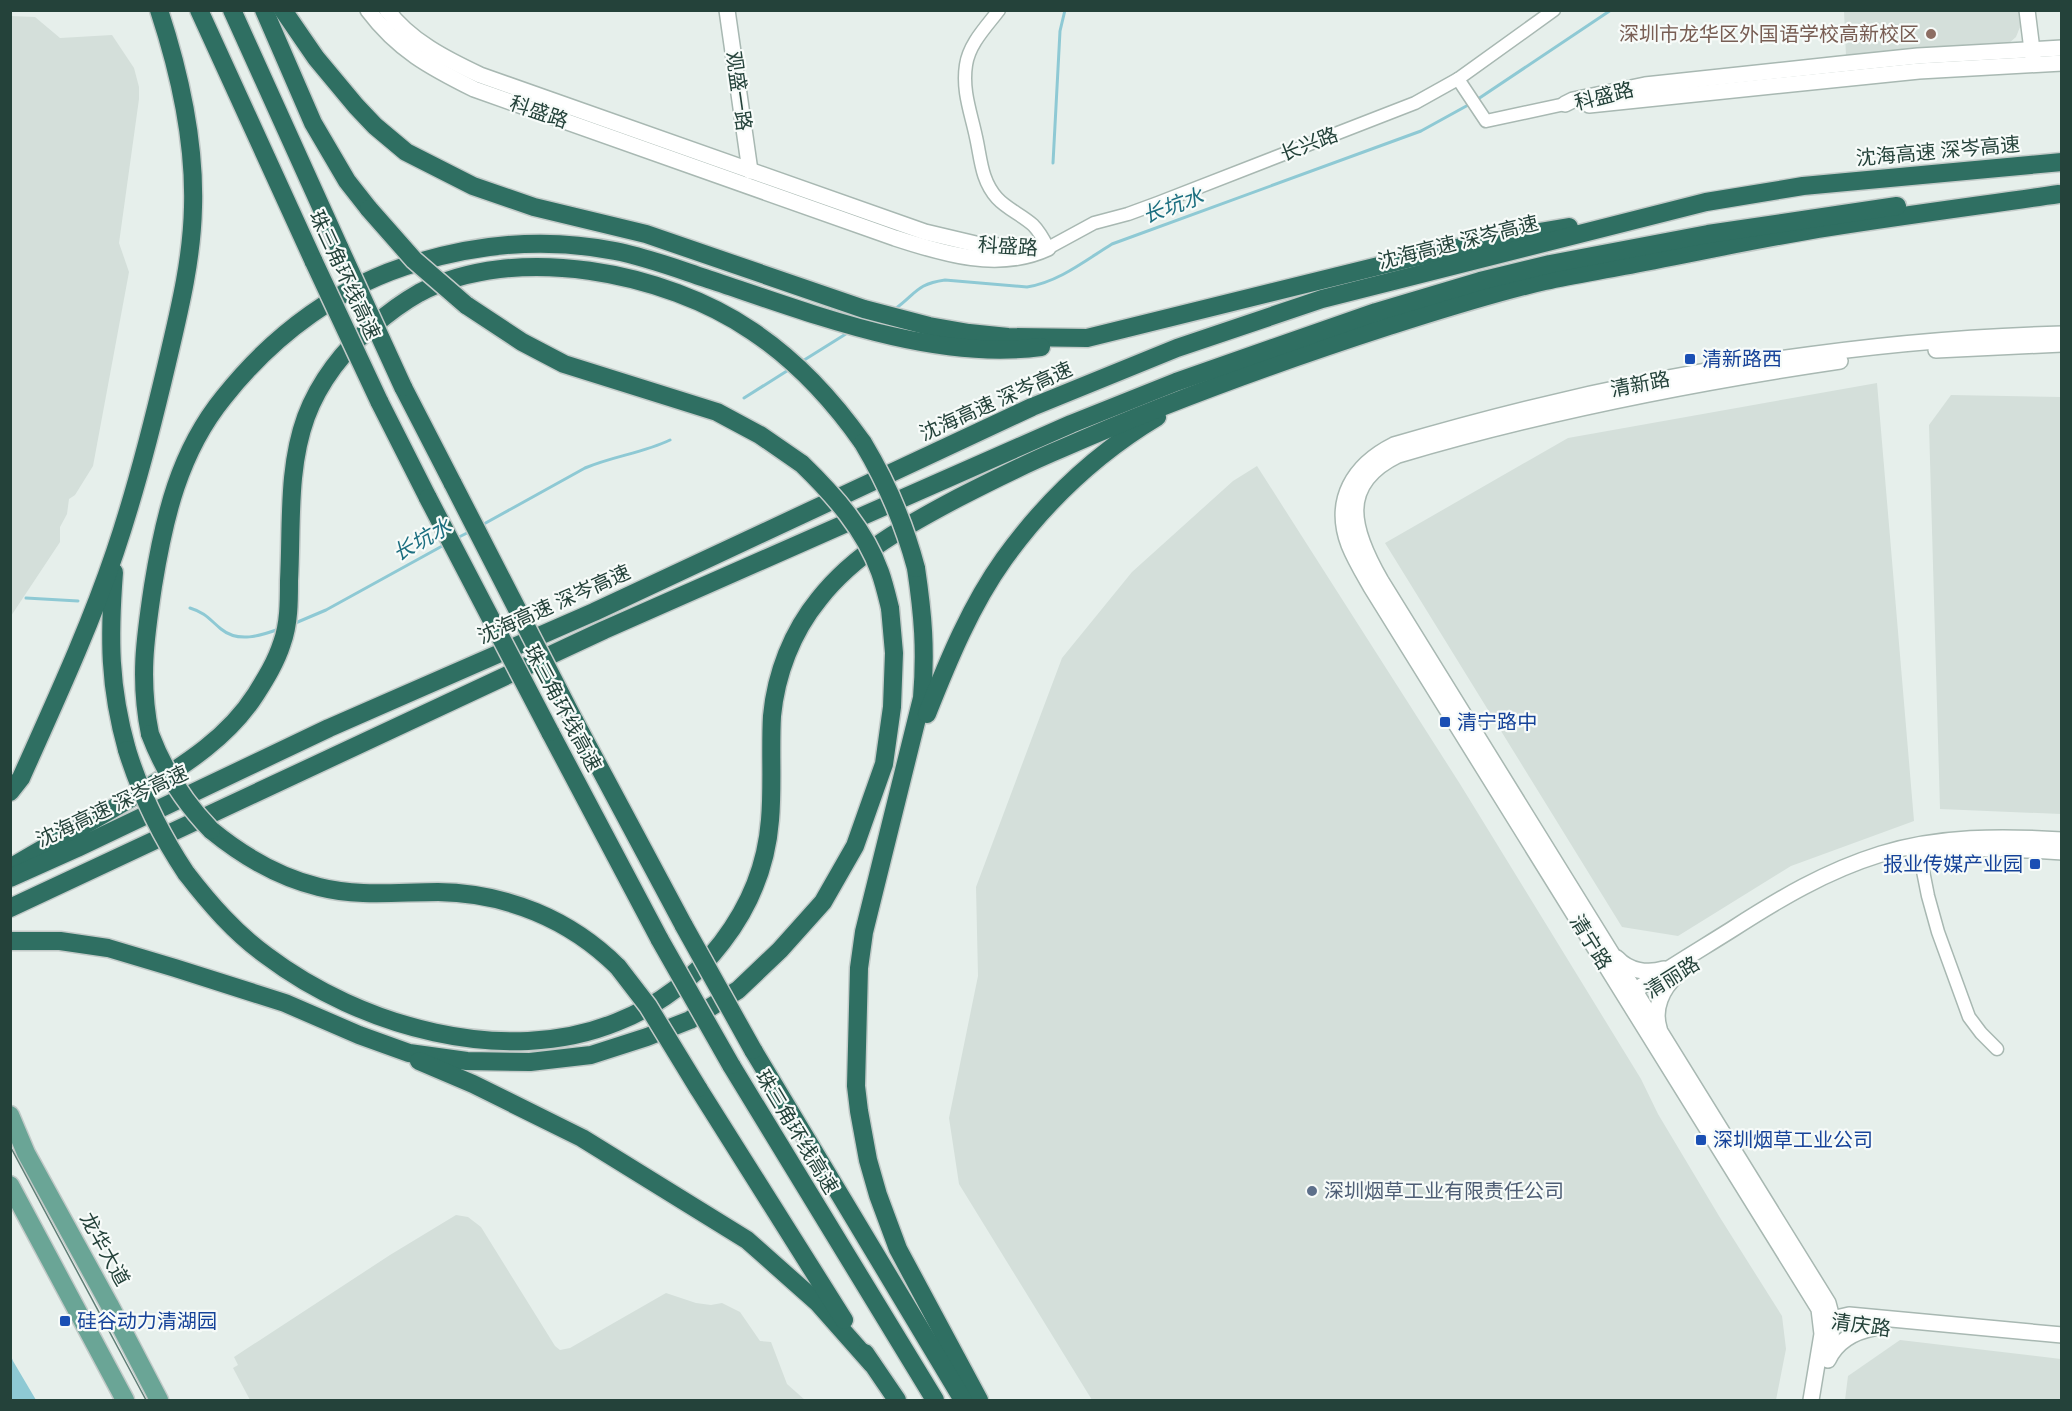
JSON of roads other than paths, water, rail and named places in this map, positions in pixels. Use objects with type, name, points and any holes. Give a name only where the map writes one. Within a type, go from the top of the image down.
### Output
[{"type":"highway","points":[[10,792],[21,778],[79,646],[115,552],[150,435],[180,310],[192,238],[192,170],[189,130],[174,54],[159,10]]},
{"type":"highway","name":"珠三角环线高速","points":[[199,10],[379,401],[660,940],[731,1065],[935,1401]]},
{"type":"highway","name":"珠三角环线高速","points":[[232,10],[404,387],[574,720],[753,1050],[963,1401]]},
{"type":"highway","points":[[264,10],[313,123],[347,181],[414,260],[466,305],[522,342],[564,364],[717,412],[760,435],[802,464],[848,513],[866,542],[880,572],[890,608],[894,653],[892,707],[884,764],[855,846],[823,902],[780,950],[738,990],[690,1020],[591,1055],[531,1062],[467,1061],[409,1053],[360,1035]]},
{"type":"highway","points":[[283,10],[316,58],[356,106],[391,141],[420,160],[473,186],[503,197],[646,234],[864,309],[899,318],[969,333],[1008,337],[1087,338]]},
{"type":"highway","name":"沈海高速 深岑高速","points":[[10,878],[329,728],[594,612],[1032,407],[1177,348],[1322,299],[1706,202],[1803,186],[2061,162]]},
{"type":"highway","points":[[115,552],[110,647],[118,719],[127,750],[153,819],[186,873],[225,920],[265,955],[322,991],[369,1013],[418,1029],[457,1038],[501,1041],[567,1036],[593,1031],[641,1011],[691,976],[718,948],[747,905],[760,874],[767,846],[771,792],[772,715],[782,668],[803,621],[838,577],[858,559],[900,530],[1014,469],[1151,410],[1319,349],[1467,302],[1545,281],[1829,227],[2060,194]]},
{"type":"highway","points":[[10,908],[604,630],[1071,424],[1176,382],[1277,346],[1376,312],[1480,281],[1627,248],[1870,208],[2060,194]]},
{"type":"highway","points":[[897,1401],[648,1006],[618,968],[602,952],[576,932],[533,910],[486,896],[460,893],[352,892],[321,887],[267,869],[236,851],[211,830],[195,813],[168,776],[150,734],[145,709],[143,677],[146,628],[159,547],[173,492],[181,469],[201,430],[238,380],[261,355],[290,329],[328,303],[366,282],[404,266],[449,253],[501,245],[545,243],[616,251],[879,332],[944,347],[987,351],[1024,350],[1087,338],[1308,282],[1493,240],[1706,202]]},
{"type":"highway","points":[[10,867],[180,768],[208,747],[254,698],[272,668],[283,642],[288,615],[294,469],[306,417],[321,386],[348,350],[384,317],[419,293],[446,282],[476,273],[505,268],[545,267],[593,271],[638,280],[681,294],[723,313],[751,329],[785,355],[813,380],[839,410],[863,443],[895,503],[916,568],[924,617],[925,658],[922,698],[861,950],[856,1086],[868,1160],[890,1229],[898,1249],[978,1401]]},
{"type":"highway","points":[[907,766],[939,684],[973,611],[1004,560],[1041,513],[1105,452],[1137,429],[1183,402],[1229,380]]},
{"type":"highway","points":[[10,941],[60,941],[108,948],[175,968],[285,1004],[473,1084],[582,1138],[747,1240],[818,1303],[872,1364]]},
{"type":"main road","name":"龙华大道","points":[[10,1116],[26,1153],[159,1401]]},
{"type":"main road","name":"龙华大道","points":[[10,1130],[26,1153]]},
{"type":"main road","points":[[12,1186],[125,1401]]},
{"type":"street","name":"科盛路","points":[[368,10],[399,46],[425,63],[474,89],[895,238],[946,254],[997,259],[1026,257],[1048,248]]},
{"type":"street","name":"科盛路","points":[[387,10],[417,40],[433,51],[480,75],[942,237],[980,245],[1048,248]]},
{"type":"street","name":"观盛一路","points":[[727,10],[750,171]]},
{"type":"street","points":[[999,10],[972,45],[966,64],[967,104],[977,140],[980,166],[986,183],[997,198],[1032,224],[1048,248]]},
{"type":"street","name":"长兴路","points":[[1048,248],[1094,223],[1158,203],[1415,103],[1458,79],[1554,10]]},
{"type":"street","points":[[2027,10],[2033,57]]},
{"type":"street","name":"科盛路","points":[[1565,104],[1575,106],[1616,103],[1919,71],[2033,57],[2061,48]]},
{"type":"street","name":"科盛路","points":[[2033,57],[2061,63]]},
{"type":"street","points":[[1458,79],[1486,121],[1565,104]]},
{"type":"street","name":"清新路","points":[[1354,491],[1361,468],[1370,459],[1394,445],[1573,398],[1736,366],[1841,351],[1934,340],[2061,334]]},
{"type":"street","name":"清新路","points":[[1354,491],[1385,461],[1398,455],[1575,408],[1727,379],[1843,361],[1935,351],[2061,344]]},
{"type":"street","name":"清宁路","points":[[1354,491],[1356,522],[1368,557],[1611,953],[1634,997],[1661,1034],[1828,1303],[1829,1321],[1821,1341],[1811,1401]]},
{"type":"street","name":"清宁路","points":[[1354,491],[1346,498],[1344,521],[1348,543],[1355,560],[1634,997],[1818,1309],[1829,1321]]},
{"type":"street","name":"清丽路","points":[[1919,850],[1952,840],[1997,838],[2061,840]]},
{"type":"street","name":"清丽路","points":[[1634,997],[1807,883],[1837,869],[1881,854],[1919,850],[1996,849],[2061,852]]},
{"type":"street","points":[[1919,850],[1938,932],[1969,1017],[1997,1049]]},
{"type":"street","points":[[1611,953],[1622,963],[1644,972],[1674,971],[1659,1001],[1657,1022],[1661,1034]]},
{"type":"street","points":[[1818,1288],[1836,1304],[1870,1322],[1863,1330],[1846,1338],[1833,1351],[1828,1360]]},
{"type":"street","points":[[1821,1401],[1828,1360],[1829,1321]]},
{"type":"street","name":"清庆路","points":[[1829,1321],[2061,1335]]},
{"type":"street","name":"清庆路","points":[[1870,1322],[2061,1345]]},
{"type":"water","points":[[11,1356],[13,1361],[36,1400],[11,1400]]},
{"type":"waterway","points":[[1053,163],[1060,31],[1065,10]]},
{"type":"waterway","name":"长坑水","points":[[1475,101],[1611,10]]},
{"type":"waterway","name":"长坑水","points":[[895,309],[922,287],[945,280],[1027,287],[1039,284],[1072,270],[1112,244],[1421,131],[1470,104]]},
{"type":"waterway","name":"长坑水","points":[[801,362],[849,332]]},
{"type":"waterway","name":"长坑水","points":[[744,398],[790,369]]},
{"type":"waterway","name":"长坑水","points":[[482,525],[585,468],[670,440]]},
{"type":"waterway","name":"长坑水","points":[[455,539],[471,531]]},
{"type":"waterway","name":"长坑水","points":[[293,624],[326,610],[444,545]]},
{"type":"waterway","name":"长坑水","points":[[26,598],[78,601]]},
{"type":"waterway","name":"长坑水","points":[[190,608],[204,614],[221,629],[235,636],[257,636],[279,629]]},
{"type":"tram line","points":[[10,1146],[146,1400]]},
{"type":"place","name":"深圳市龙华区外国语学校高新校区","points":[[1931,34]]},
{"type":"place","name":"清新路西","points":[[1690,359]]},
{"type":"place","name":"清宁路中","points":[[1445,722]]},
{"type":"place","name":"报业传媒产业园","points":[[2035,864]]},
{"type":"place","name":"深圳烟草工业公司","points":[[1701,1140]]},
{"type":"place","name":"深圳烟草工业有限责任公司","points":[[1312,1191]]},
{"type":"place","name":"硅谷动力清湖园","points":[[65,1321]]}]
